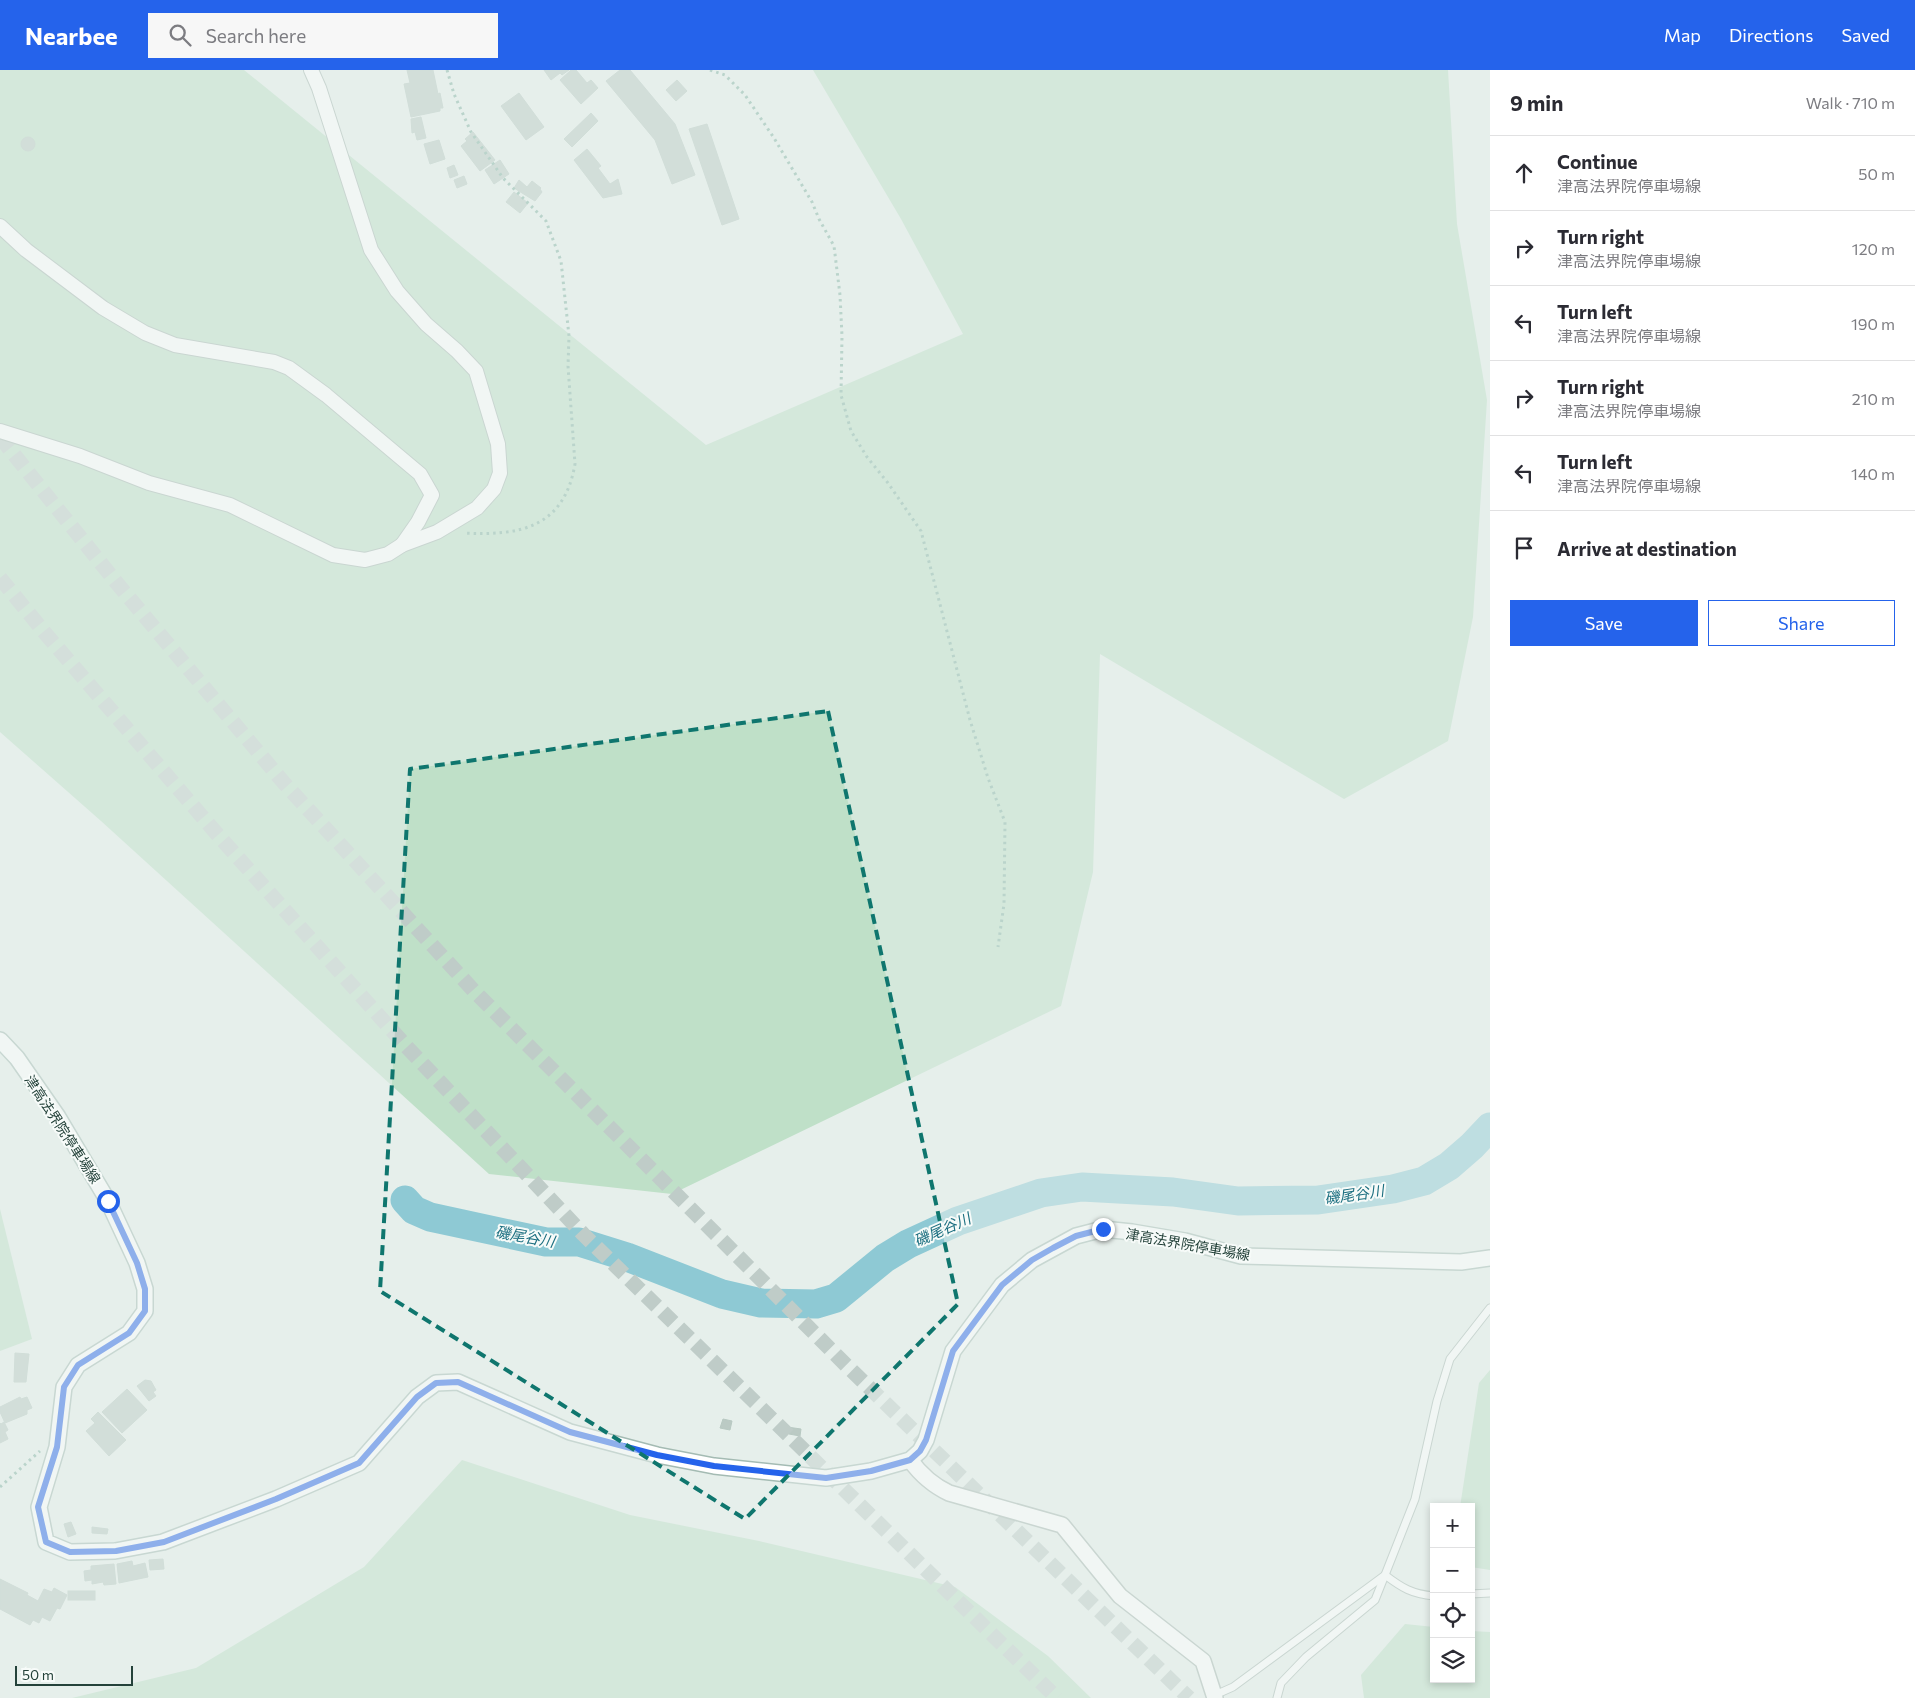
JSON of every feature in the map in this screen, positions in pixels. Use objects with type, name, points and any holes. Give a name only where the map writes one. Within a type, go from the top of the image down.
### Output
[{"type":"main road","name":"津高法界院停車場線","points":[[0,1040],[17,1058],[58,1117],[108,1201],[137,1263],[145,1289],[145,1311],[129,1333],[78,1365],[64,1387],[57,1447],[38,1507],[46,1542],[70,1552],[116,1551],[164,1542],[276,1499],[359,1463],[417,1397],[436,1383],[458,1382],[570,1432],[657,1455],[714,1466],[826,1478],[871,1471],[910,1460],[920,1451],[926,1440],[953,1351],[1002,1285],[1032,1260],[1076,1236],[1103,1229],[1185,1241],[1241,1256],[1461,1262],[1490,1258]]},
{"type":"main road","points":[[910,1460],[920,1473],[934,1485],[949,1493],[1062,1526],[1120,1596],[1203,1661],[1215,1696]]},
{"type":"street","points":[[0,431],[80,456],[149,483],[230,505],[333,555],[365,560],[388,554],[402,545],[437,532],[477,508],[494,489],[500,473],[498,444],[476,371],[457,351],[426,324],[397,291],[372,250],[319,88],[311,70]]},
{"type":"street","points":[[0,226],[26,250],[103,308],[145,333],[175,345],[274,362],[289,368],[326,395],[420,474],[432,495],[418,522],[402,545]]},
{"type":"lane","points":[[1277,1698],[1281,1683],[1306,1657],[1375,1600],[1415,1499],[1437,1401],[1450,1359],[1490,1308]]},
{"type":"lane","points":[[1385,1575],[1402,1588],[1418,1594],[1430,1596]]},
{"type":"lane","points":[[1215,1696],[1233,1687],[1385,1575]]},
{"type":"lane","points":[[1475,1594],[1490,1593]]},
{"type":"path","points":[[437,532],[482,534],[516,531],[546,520],[562,503],[573,479],[575,464],[568,366],[569,336],[561,262],[546,221],[503,178],[471,132],[454,94],[447,70]]},
{"type":"path","points":[[710,70],[725,75],[745,95],[774,138],[812,202],[834,246],[840,295],[842,336],[841,394],[851,432],[921,531],[970,720],[988,778],[1005,822],[1004,904],[998,947]]},
{"type":"path","points":[[0,1487],[40,1451],[57,1447]]},
{"type":"highlighted area","points":[[828,711],[958,1304],[745,1519],[380,1291],[410,769]]},
{"type":"green space","points":[[0,70],[244,70],[706,445],[963,334],[901,219],[813,70],[1448,70],[1457,224],[1487,400],[1473,617],[1448,741],[1344,799],[1100,654],[1093,872],[1061,1006],[672,1194],[489,1174],[101,821],[0,732]]},
{"type":"green space","points":[[0,1209],[32,1339],[0,1351]]},
{"type":"green space","points":[[1490,1370],[1490,1570],[1475,1568],[1475,1503],[1461,1503],[1479,1383]]},
{"type":"green space","points":[[462,1460],[630,1515],[759,1541],[955,1587],[1048,1656],[1091,1698],[72,1698],[196,1668],[364,1567]]},
{"type":"green space","points":[[1405,1624],[1430,1627],[1430,1683],[1475,1683],[1475,1631],[1490,1632],[1490,1698],[1364,1698],[1361,1675]]},
{"type":"building","points":[[407,70],[433,70],[443,108],[440,108],[440,111],[411,117],[404,84],[410,83]]},
{"type":"building","points":[[544,70],[569,70],[562,75],[560,73],[551,80]]},
{"type":"building","points":[[571,70],[576,70],[587,83],[591,80],[598,88],[581,104],[560,80]]},
{"type":"building","points":[[620,70],[630,70],[675,124],[695,175],[672,184],[655,140],[606,81]]},
{"type":"building","points":[[677,80],[687,91],[676,101],[666,90]]},
{"type":"building","points":[[519,93],[544,127],[526,140],[501,106]]},
{"type":"building","points":[[591,113],[598,121],[572,147],[564,139]]},
{"type":"building","points":[[421,117],[426,138],[417,140],[415,132],[412,133],[411,119]]},
{"type":"building","points":[[707,124],[739,219],[722,225],[689,129]]},
{"type":"building","points":[[473,132],[495,160],[480,171],[461,146],[467,141],[465,139]]},
{"type":"building","points":[[25,137],[31,137],[35,144],[31,151],[25,151],[21,147],[21,141]]},
{"type":"building","points":[[439,140],[445,159],[430,164],[424,144]]},
{"type":"building","points":[[587,149],[601,166],[598,168],[610,184],[618,179],[622,194],[603,198],[574,160]]},
{"type":"building","points":[[500,160],[509,174],[494,184],[485,170]]},
{"type":"building","points":[[454,165],[458,175],[450,178],[447,168]]},
{"type":"building","points":[[464,176],[467,184],[457,188],[454,180]]},
{"type":"building","points":[[519,180],[527,187],[532,181],[541,188],[542,192],[535,201],[514,188]]},
{"type":"building","points":[[514,192],[528,203],[520,213],[506,202]]},
{"type":"building","points":[[15,1353],[29,1354],[26,1382],[14,1382]]},
{"type":"building","points":[[145,1380],[151,1381],[156,1390],[153,1392],[156,1396],[149,1401],[137,1386]]},
{"type":"building","points":[[127,1389],[147,1410],[122,1433],[102,1412]]},
{"type":"building","points":[[20,1397],[21,1399],[27,1397],[32,1408],[27,1410],[27,1414],[5,1423],[0,1407]]},
{"type":"building","points":[[98,1412],[126,1440],[109,1456],[86,1431],[95,1423],[91,1419]]},
{"type":"building","points":[[723,1419],[732,1421],[730,1430],[720,1428]]},
{"type":"building","points":[[4,1422],[8,1430],[5,1432],[8,1439],[0,1443],[0,1423]]},
{"type":"building","points":[[787,1427],[801,1429],[800,1436],[789,1434]]},
{"type":"building","points":[[71,1522],[76,1534],[68,1537],[64,1524]]},
{"type":"building","points":[[92,1527],[108,1529],[107,1534],[92,1533]]},
{"type":"building","points":[[163,1559],[164,1569],[150,1570],[149,1560]]},
{"type":"building","points":[[132,1561],[133,1566],[145,1563],[148,1577],[119,1583],[117,1564]]},
{"type":"building","points":[[114,1564],[116,1584],[104,1585],[103,1582],[92,1584],[92,1580],[85,1581],[84,1571],[91,1570],[91,1566]]},
{"type":"building","points":[[0,1579],[28,1593],[27,1595],[38,1601],[44,1589],[52,1592],[54,1588],[67,1595],[60,1609],[57,1608],[50,1621],[42,1617],[39,1623],[33,1620],[30,1625],[0,1609]]},
{"type":"building","points":[[68,1591],[95,1591],[95,1600],[68,1600]]},
{"type":"waterway","name":"磯尾谷川","points":[[405,1200],[414,1210],[430,1217],[546,1242],[579,1242],[627,1257],[722,1294],[761,1303],[816,1304],[836,1298],[885,1258],[908,1244],[958,1221],[1041,1193],[1082,1187],[1173,1192],[1238,1201],[1318,1200],[1393,1189],[1424,1181],[1449,1166],[1490,1127]]},
{"type":"tunnel","points":[[0,437],[116,582],[284,783],[474,991],[847,1366],[1189,1698]]},
{"type":"tunnel","points":[[0,578],[217,834],[405,1045],[583,1234],[1057,1698]]},
{"type":"route","points":[[108,1201],[137,1263],[145,1289],[145,1311],[129,1333],[78,1365],[64,1387],[57,1447],[38,1507],[46,1542],[70,1552],[116,1551],[164,1542],[276,1499],[359,1463],[390,1430],[417,1397],[436,1383],[458,1382],[570,1432],[657,1455],[714,1466],[826,1478],[871,1471],[910,1460],[920,1451],[926,1440],[953,1351],[1002,1285],[1032,1260],[1053,1248],[1076,1236],[1103,1229]]}]
